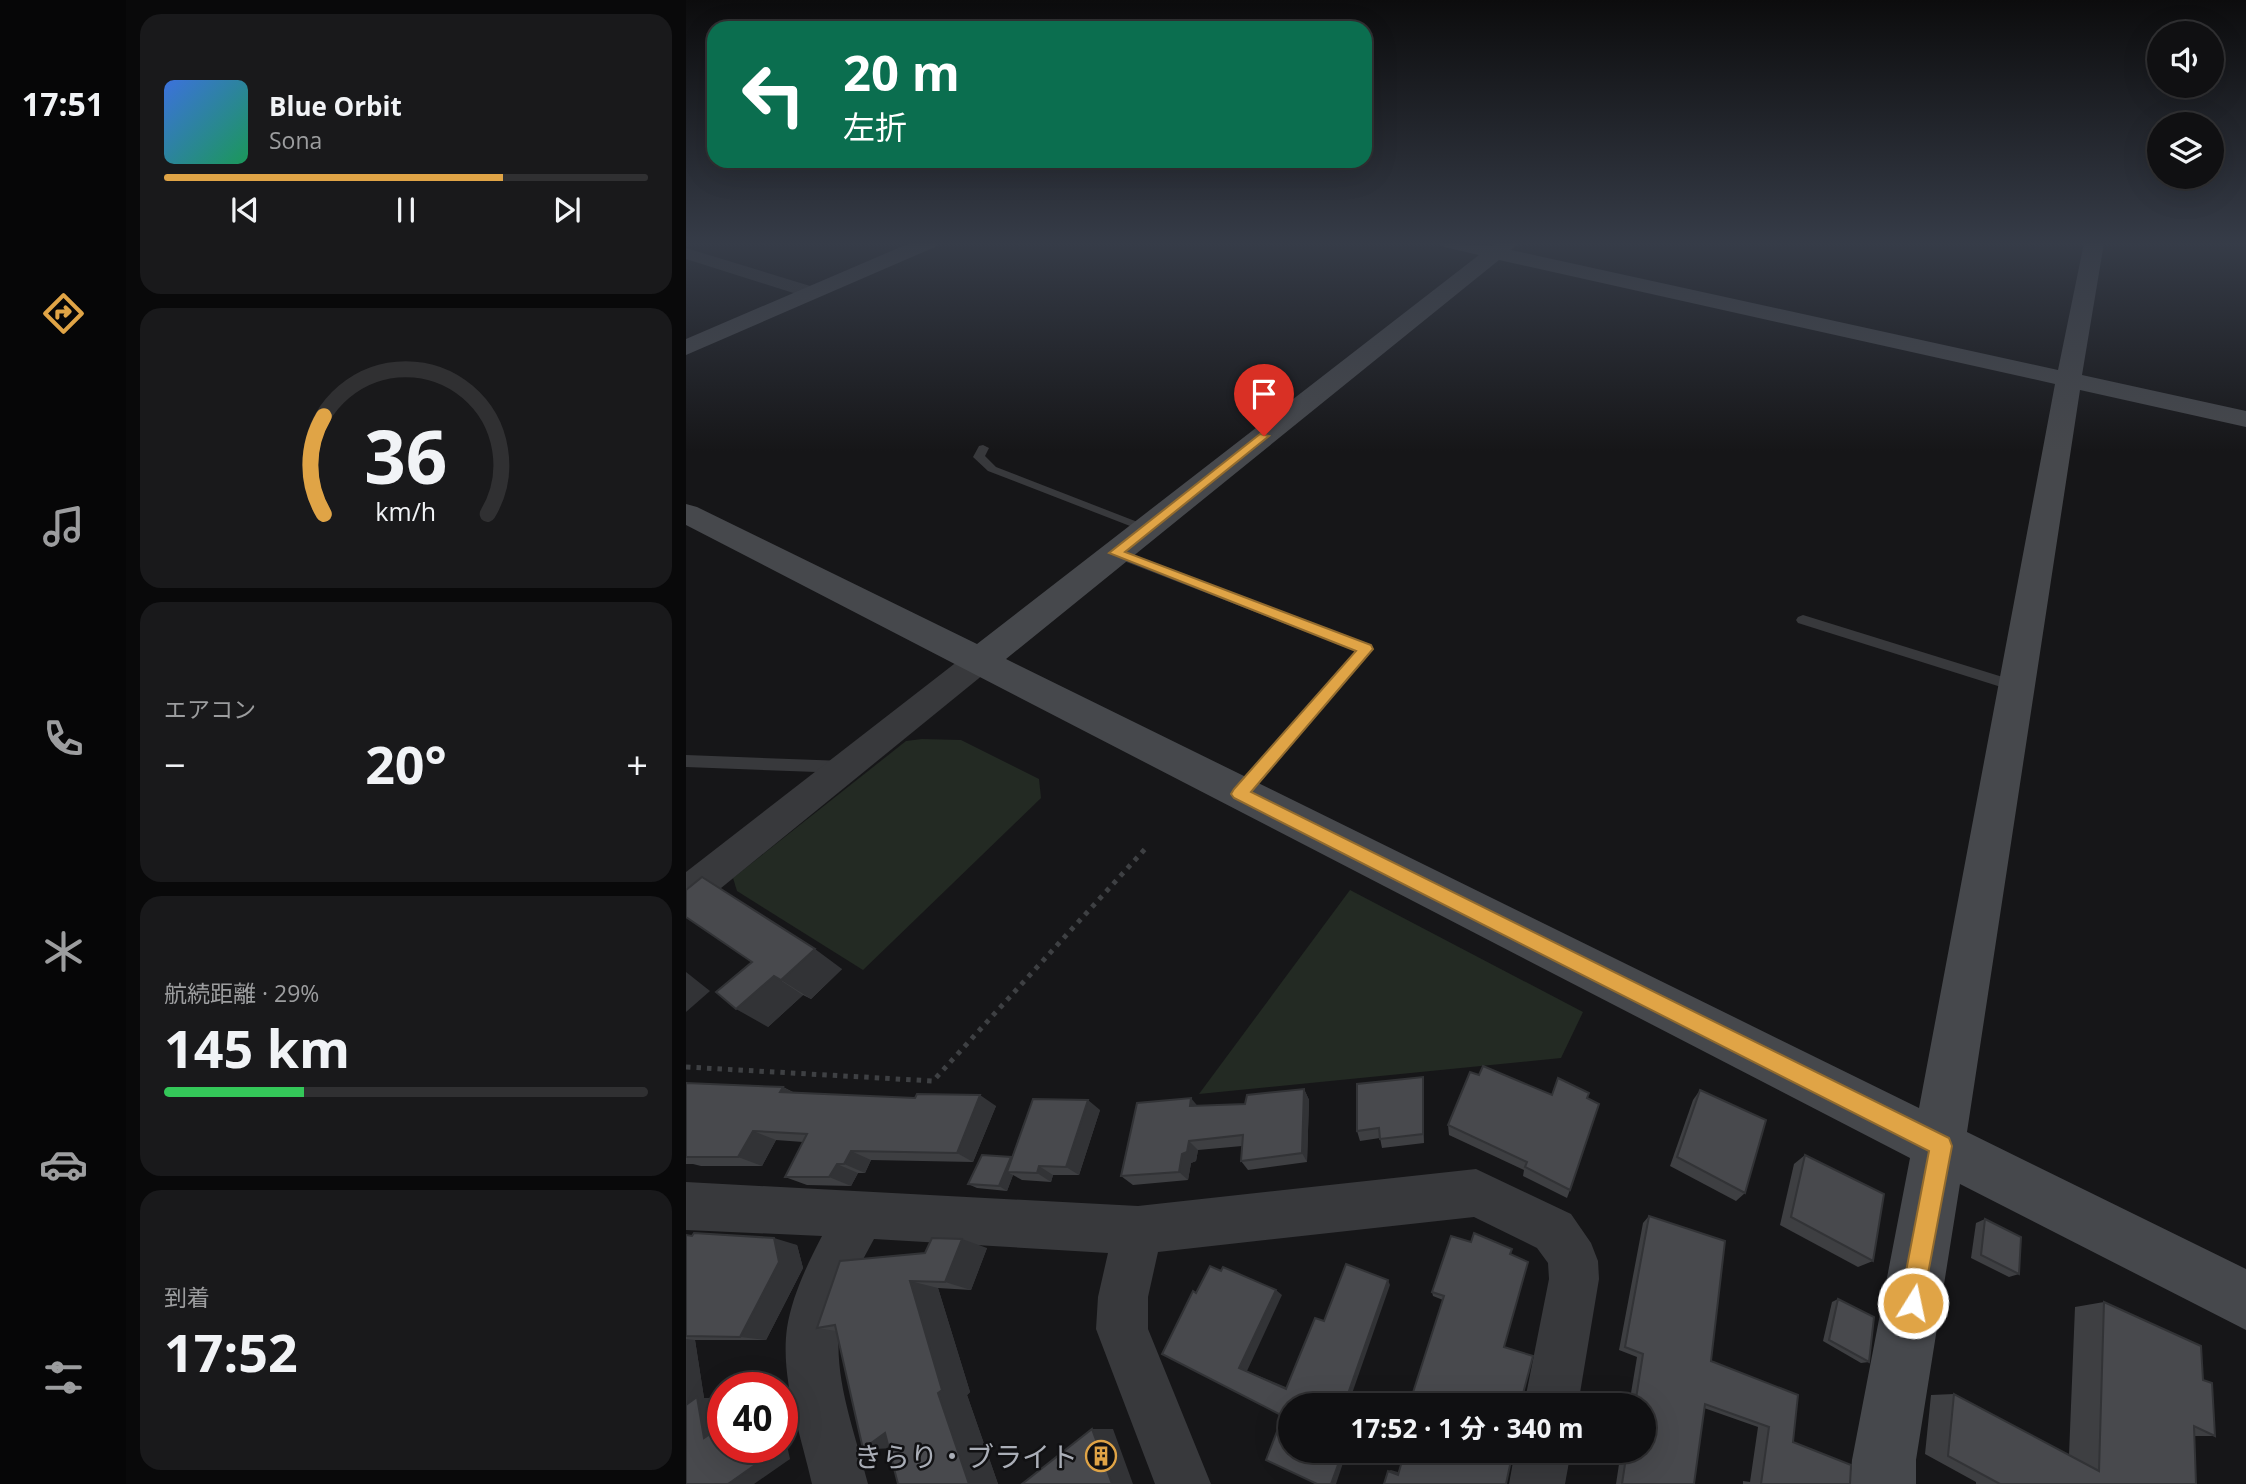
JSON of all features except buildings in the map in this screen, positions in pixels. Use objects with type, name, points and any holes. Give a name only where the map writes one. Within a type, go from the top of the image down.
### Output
[{"type":"street","points":[[686,348],[769,312]]},
{"type":"street","points":[[686,894],[1421,312]]},
{"type":"street","points":[[1778,312],[2246,419]]},
{"type":"street","points":[[1883,1484],[1884,1460],[1941,1146],[2081,312]]},
{"type":"street","points":[[686,513],[2246,1300]]},
{"type":"street","points":[[686,1206],[1138,1230],[1476,1193],[1554,1231],[1566,1246],[1573,1261],[1574,1279],[1553,1393]]},
{"type":"street","points":[[840,1484],[813,1357],[813,1329],[826,1286],[861,1214]]},
{"type":"street","points":[[1138,1230],[1123,1297],[1122,1329],[1183,1484]]},
{"type":"street","points":[[1537,1484],[1541,1463]]},
{"type":"lane","points":[[984,448],[979,457],[992,469],[1147,528]]},
{"type":"lane","points":[[1116,553],[1366,649],[1240,794]]},
{"type":"lane","points":[[1802,620],[2017,687]]},
{"type":"lane","points":[[686,761],[846,767]]},
{"type":"path","points":[[686,1067],[933,1082],[1145,849]]},
{"type":"shaded area","points":[[961,740],[1039,779],[1041,798],[863,970],[737,891],[733,878],[906,741]]},
{"type":"shaded area","points":[[1350,890],[1583,1012],[1561,1058],[1199,1094]]},
{"type":"place","name":"きらり・ブライト","points":[[1101,1456]]},
{"type":"route","points":[[1264,436],[1116,553],[1366,649],[1240,794],[1941,1146],[1913,1303]]}]
